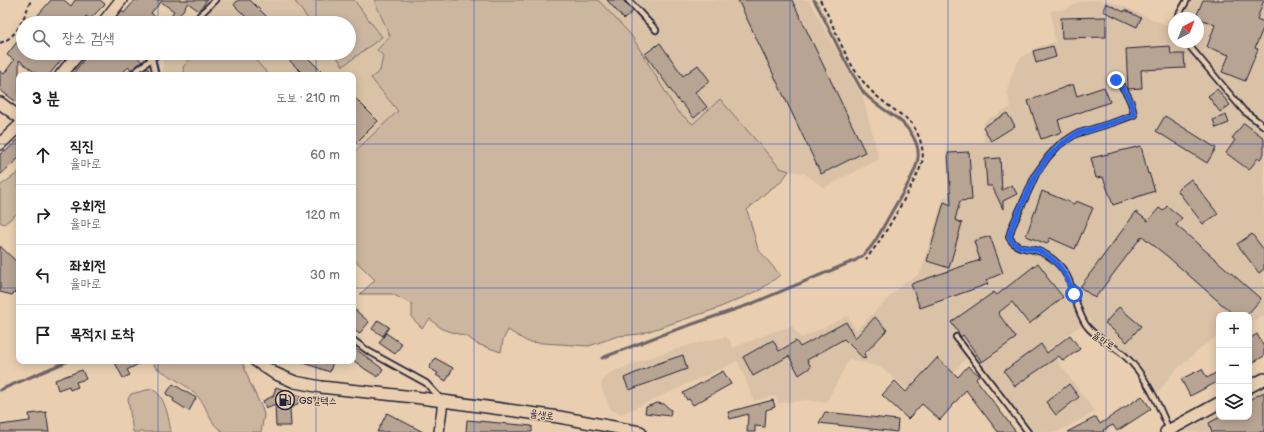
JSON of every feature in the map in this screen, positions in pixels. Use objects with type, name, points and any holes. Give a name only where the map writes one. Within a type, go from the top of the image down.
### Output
[{"type":"street","points":[[111,16],[122,0]]},
{"type":"street","points":[[63,72],[73,60]]},
{"type":"street","points":[[0,103],[16,115]]},
{"type":"street","points":[[0,144],[16,129]]},
{"type":"street","name":"율생로","points":[[260,364],[274,373],[288,379],[314,386],[443,401],[559,417],[640,432]]},
{"type":"street","points":[[1252,385],[1264,379]]},
{"type":"street","points":[[439,432],[443,401]]},
{"type":"street","name":"율마로","points":[[1168,431],[1216,406]]},
{"type":"lane","points":[[199,16],[215,0]]},
{"type":"lane","points":[[628,0],[656,30]]},
{"type":"lane","points":[[1180,12],[1187,0]]},
{"type":"lane","points":[[1191,48],[1244,111],[1264,126]]},
{"type":"lane","points":[[135,72],[151,60]]},
{"type":"lane","points":[[152,60],[155,72]]},
{"type":"lane","name":"율마로","points":[[1116,80],[1127,93],[1134,115],[1076,134],[1060,145],[1048,157],[1036,174],[1009,237],[1013,244],[1039,251],[1050,257],[1059,265],[1068,278],[1080,315],[1089,330],[1123,354],[1132,363],[1158,402],[1168,431]]},
{"type":"lane","points":[[956,337],[1028,432]]},
{"type":"lane","points":[[356,342],[368,351],[426,383],[443,401]]},
{"type":"path","points":[[23,16],[30,0]]},
{"type":"path","points":[[820,0],[847,57],[860,78],[874,94],[912,124],[920,141],[923,154],[922,162],[906,195],[874,249],[866,258]]},
{"type":"path","points":[[0,43],[9,39],[16,30]]},
{"type":"shaded area","points":[[219,0],[374,0],[390,36],[377,49],[383,55],[380,71],[371,78],[398,111],[356,150],[356,72],[163,72],[163,60],[356,60],[356,16],[204,16]]},
{"type":"shaded area","points":[[294,0],[354,0],[382,37],[356,56],[356,16],[306,16]]},
{"type":"shaded area","points":[[374,0],[598,0],[631,35],[677,111],[693,124],[720,99],[780,168],[789,171],[781,182],[769,190],[747,210],[758,249],[780,275],[760,290],[716,309],[640,334],[618,336],[589,346],[528,342],[508,330],[503,340],[501,352],[477,344],[468,337],[442,329],[430,319],[422,328],[412,318],[412,304],[392,294],[360,294],[375,280],[356,261],[356,150],[398,111],[371,78],[380,71],[383,56],[377,50],[390,36]]},
{"type":"shaded area","points":[[598,0],[809,0],[863,98],[879,159],[824,188],[804,173],[780,168],[721,100],[693,124],[677,111],[631,35]]},
{"type":"shaded area","points":[[1088,0],[1109,1],[1168,26],[1168,48],[1187,48],[1243,114],[1264,130],[1264,316],[1252,321],[1252,312],[1216,312],[1216,337],[1201,348],[1172,374],[1158,393],[1141,366],[1122,348],[1096,332],[1089,319],[1049,349],[1095,412],[1057,432],[1034,432],[972,352],[923,405],[887,372],[879,367],[849,359],[826,403],[809,400],[778,403],[775,396],[754,401],[738,361],[622,414],[611,410],[602,390],[601,384],[604,379],[610,373],[651,357],[693,344],[725,337],[729,339],[733,348],[775,331],[792,326],[801,338],[848,316],[856,330],[905,282],[917,276],[921,271],[944,196],[949,196],[946,144],[984,142],[983,125],[986,120],[1011,107],[1007,91],[1010,79],[1017,63],[1022,57],[1037,47],[1055,42],[1051,11],[1066,9]]},
{"type":"shaded area","points":[[1192,0],[1264,0],[1264,122],[1242,105],[1195,48],[1204,48],[1204,12],[1186,12]]},
{"type":"shaded area","points":[[190,60],[255,60],[266,72],[184,72],[183,67]]},
{"type":"shaded area","points":[[339,60],[351,60],[343,66]]},
{"type":"shaded area","points":[[16,174],[16,214],[4,224],[0,222],[0,186]]},
{"type":"shaded area","points":[[154,364],[243,364],[264,415],[261,432],[224,432],[219,429],[212,421],[202,402],[194,393],[155,367]]},
{"type":"shaded area","points":[[1264,387],[1264,432],[1180,432],[1216,413],[1216,420],[1252,420],[1252,393]]},
{"type":"shaded area","points":[[151,389],[160,396],[163,401],[171,432],[133,432],[128,399],[131,394]]},
{"type":"building","points":[[51,0],[64,0],[71,6],[75,0],[100,0],[105,4],[93,16],[38,15]]},
{"type":"building","points":[[135,0],[207,0],[199,11],[188,3],[179,16],[171,16],[174,11],[161,2],[151,13],[154,16],[118,16],[122,11],[124,13]]},
{"type":"building","points":[[238,0],[250,0],[266,16],[245,16],[234,5]]},
{"type":"building","points":[[607,0],[623,0],[633,11],[624,19]]},
{"type":"building","points":[[738,0],[792,0],[865,152],[821,174]]},
{"type":"building","points":[[1203,0],[1264,0],[1257,19],[1264,22],[1264,26],[1255,48],[1258,49],[1245,81],[1222,72],[1229,55],[1207,47],[1215,25],[1204,20],[1204,12],[1198,12]]},
{"type":"building","points":[[1106,3],[1141,18],[1137,27],[1103,11]]},
{"type":"building","points":[[1106,17],[1106,37],[1062,38],[1061,18]]},
{"type":"building","points":[[16,43],[16,60],[19,60],[19,72],[16,72],[16,102],[0,90],[0,71],[4,74],[14,60],[7,55]]},
{"type":"building","points":[[660,43],[683,76],[698,65],[710,81],[695,92],[707,107],[694,118],[681,102],[680,103],[645,54]]},
{"type":"building","points":[[1053,46],[1056,57],[1036,63],[1033,51]]},
{"type":"building","points":[[1168,46],[1168,48],[1170,48],[1171,54],[1184,54],[1185,68],[1141,70],[1142,88],[1128,89],[1126,49]]},
{"type":"building","points":[[19,60],[61,60],[51,72],[34,72]]},
{"type":"building","points":[[84,60],[140,60],[142,62],[131,70],[129,67],[123,72],[74,72]]},
{"type":"building","points":[[289,60],[310,60],[322,72],[301,72]]},
{"type":"building","points":[[147,67],[150,72],[141,72]]},
{"type":"building","points":[[1073,84],[1077,96],[1104,87],[1110,102],[1058,120],[1062,132],[1041,139],[1028,101]]},
{"type":"building","points":[[1217,89],[1230,105],[1220,112],[1208,96]]},
{"type":"building","points":[[356,99],[378,121],[356,143]]},
{"type":"building","points":[[1007,113],[1015,126],[991,141],[983,127]]},
{"type":"building","points":[[1226,115],[1229,123],[1216,128],[1213,120]]},
{"type":"building","points":[[1165,116],[1216,148],[1207,163],[1156,131]]},
{"type":"building","points":[[1244,123],[1264,138],[1264,154],[1260,159],[1258,158],[1249,170],[1226,153],[1235,140],[1232,138]]},
{"type":"building","points":[[16,142],[16,161],[0,175],[0,154],[5,150],[6,151]]},
{"type":"building","points":[[1141,146],[1148,174],[1149,173],[1155,191],[1113,205],[1103,177],[1096,178],[1091,158]]},
{"type":"building","points":[[969,152],[972,200],[960,201],[955,220],[962,223],[949,268],[927,261],[944,202],[951,205],[948,153]]},
{"type":"building","points":[[1000,158],[1002,190],[1012,185],[1017,194],[1003,201],[1003,209],[992,186],[987,186],[985,159]]},
{"type":"building","points":[[1191,179],[1218,214],[1203,224],[1177,190]]},
{"type":"building","points":[[1042,191],[1074,204],[1076,201],[1093,208],[1075,249],[1050,238],[1047,244],[1026,236]]},
{"type":"building","points":[[1167,206],[1182,218],[1176,225],[1261,299],[1250,312],[1231,312],[1142,236],[1095,298],[1080,287],[1136,212],[1148,221],[1159,208],[1163,211]]},
{"type":"building","points":[[1252,234],[1264,250],[1264,269],[1259,273],[1237,244]]},
{"type":"building","points":[[990,236],[1003,273],[986,280],[988,284],[920,308],[911,284],[980,260],[974,241]]},
{"type":"building","points":[[0,246],[16,261],[16,291],[12,295],[0,292]]},
{"type":"building","points":[[1038,263],[1047,275],[1046,276],[1063,297],[1029,324],[1012,302],[998,313],[1016,338],[982,362],[963,335],[961,337],[951,322],[994,292],[997,295]]},
{"type":"building","points":[[1119,307],[1141,326],[1127,342],[1105,323]]},
{"type":"building","points":[[356,311],[369,322],[359,334],[356,331]]},
{"type":"building","points":[[875,317],[887,330],[864,354],[866,358],[864,359],[844,339],[807,360],[811,367],[799,375],[789,356],[753,376],[743,357],[773,340],[779,351],[796,341],[800,347],[846,322],[855,338]]},
{"type":"building","points":[[378,320],[389,327],[383,336],[372,329]]},
{"type":"building","points":[[386,333],[402,344],[395,354],[379,343]]},
{"type":"building","points":[[1257,334],[1264,347],[1264,356],[1252,363],[1252,348],[1252,337]]},
{"type":"building","points":[[1070,335],[1080,349],[1063,361],[1059,356],[1015,386],[1004,371],[1041,344],[1047,353]]},
{"type":"building","points":[[356,349],[383,369],[378,377],[356,362]]},
{"type":"building","points":[[683,355],[687,369],[629,390],[624,378],[656,364]]},
{"type":"building","points":[[435,358],[453,368],[446,381],[436,375],[438,373],[429,368]]},
{"type":"building","points":[[937,358],[958,377],[968,366],[979,375],[976,379],[1016,432],[998,432],[966,390],[940,420],[922,404],[908,419],[882,395],[895,381],[906,392]]},
{"type":"building","points":[[116,364],[138,364],[127,370],[130,375],[123,378]]},
{"type":"building","points":[[307,364],[332,364],[330,372]]},
{"type":"building","points":[[1202,369],[1207,378],[1216,373],[1216,383],[1190,396],[1181,379]]},
{"type":"building","points":[[82,370],[86,379],[76,382],[78,387],[70,390],[69,386],[58,390],[55,380]]},
{"type":"building","points":[[723,371],[731,384],[693,405],[689,399],[687,400],[683,393]]},
{"type":"building","points":[[173,384],[196,398],[189,411],[173,401],[174,399],[166,394]]},
{"type":"building","points":[[1069,384],[1079,397],[1056,415],[1046,402]]},
{"type":"building","points":[[276,387],[301,396],[297,405],[290,408],[291,426],[276,426],[275,404],[266,408],[263,401],[273,396]]},
{"type":"building","points":[[1264,392],[1264,432],[1212,432],[1209,423],[1216,419],[1252,420],[1252,398]]},
{"type":"building","points":[[1142,396],[1151,409],[1117,431],[1113,425],[1103,430],[1104,432],[1067,432],[1096,417],[1100,424]]},
{"type":"building","points":[[773,400],[775,407],[766,410],[765,427],[755,426],[755,432],[747,432],[748,414],[730,419],[728,412]]},
{"type":"building","points":[[657,403],[664,404],[671,410],[670,416],[645,413],[646,407]]},
{"type":"building","points":[[46,412],[49,432],[0,432],[0,425],[30,421],[29,414]]},
{"type":"building","points":[[825,412],[898,420],[897,432],[819,423]]},
{"type":"building","points":[[387,413],[423,432],[377,432]]},
{"type":"building","points":[[467,420],[532,426],[532,432],[466,432]]},
{"type":"waterway","points":[[602,358],[661,335],[751,304],[856,260],[867,252],[880,234],[914,172],[918,158],[917,147],[910,131],[898,119],[872,101],[863,91],[844,59],[814,0]]},
{"type":"waterway","points":[[0,390],[61,364]]},
{"type":"place","name":"GS칼텍스","points":[[285,400]]},
{"type":"route","points":[[1074,294],[1068,278],[1059,265],[1050,257],[1039,251],[1013,244],[1009,237],[1036,174],[1048,157],[1060,145],[1076,134],[1134,115],[1127,93],[1116,80]]}]
